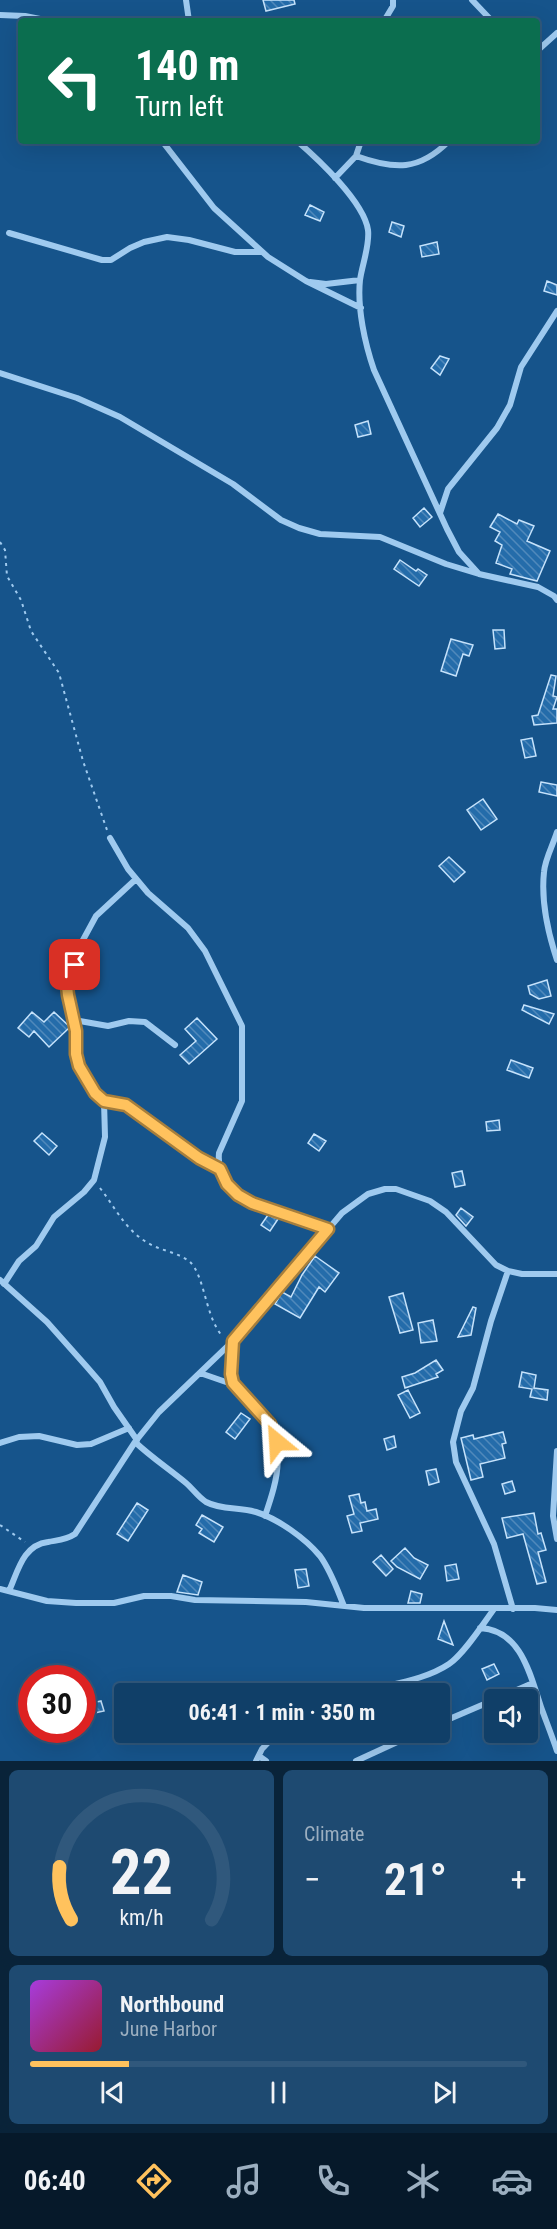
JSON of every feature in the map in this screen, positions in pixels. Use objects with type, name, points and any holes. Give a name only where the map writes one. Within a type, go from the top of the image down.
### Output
[{"type":"street","points":[[186,0],[186,18]]},
{"type":"street","points":[[386,18],[393,6],[393,0]]},
{"type":"street","points":[[472,0],[489,18]]},
{"type":"street","points":[[0,15],[35,18]]},
{"type":"street","points":[[540,48],[557,33]]},
{"type":"street","points":[[164,144],[214,208],[261,252],[307,282],[361,308]]},
{"type":"street","points":[[300,144],[353,199],[368,229],[360,280],[367,350],[374,370],[459,552],[479,574]]},
{"type":"street","points":[[335,178],[357,156],[360,144]]},
{"type":"street","points":[[357,156],[383,164],[413,165],[437,153],[446,144]]},
{"type":"street","points":[[9,233],[102,260],[111,260],[144,242],[167,237],[189,240],[235,252],[261,252]]},
{"type":"street","points":[[307,282],[326,284],[360,280]]},
{"type":"street","points":[[440,513],[448,489],[497,428],[510,405],[521,367],[557,311]]},
{"type":"street","points":[[0,373],[77,398],[120,417],[233,484],[281,520],[299,528],[320,534],[380,537],[446,564],[538,587],[557,600]]},
{"type":"street","points":[[557,832],[544,871],[551,942],[557,960]]},
{"type":"street","points":[[110,838],[136,879],[148,893],[188,928],[205,951],[242,1026],[242,1101],[219,1153],[220,1169],[227,1184],[238,1195],[252,1203],[328,1229]]},
{"type":"street","points":[[136,879],[96,916],[77,951],[75,965],[67,986],[74,1020],[79,1066],[95,1093],[104,1101],[126,1105],[199,1158],[220,1169]]},
{"type":"street","points":[[74,1020],[108,1026],[129,1021],[145,1022],[175,1045]]},
{"type":"street","points":[[104,1101],[105,1137],[94,1180],[84,1192],[54,1217],[36,1246],[1,1282],[47,1322],[87,1367],[100,1382],[136,1441],[160,1464],[185,1482],[205,1501],[225,1508],[257,1512],[300,1538],[320,1556],[344,1606]]},
{"type":"street","points":[[9,1591],[25,1555],[33,1546],[75,1534],[136,1441],[159,1412],[231,1342],[342,1213],[368,1194],[385,1189],[404,1191],[430,1201],[446,1212],[496,1265],[522,1274],[557,1274]]},
{"type":"street","points":[[508,1271],[453,1442],[456,1462],[494,1544],[513,1609]]},
{"type":"street","points":[[231,1342],[233,1383],[270,1424],[277,1442],[279,1471],[266,1516]]},
{"type":"street","points":[[200,1373],[233,1383]]},
{"type":"street","points":[[0,1443],[19,1437],[39,1436],[56,1438],[77,1445],[91,1444],[129,1428]]},
{"type":"street","points":[[557,1451],[554,1465],[553,1516],[557,1539]]},
{"type":"street","points":[[0,1589],[47,1601],[76,1603],[114,1603],[144,1596],[171,1596],[195,1600],[306,1602],[428,1610],[557,1610]]},
{"type":"street","points":[[398,1683],[451,1663],[494,1609]]},
{"type":"street","points":[[480,1628],[493,1628],[509,1639],[519,1650],[557,1751]]},
{"type":"street","points":[[450,1719],[533,1683]]},
{"type":"street","points":[[266,1761],[258,1758],[270,1743]]},
{"type":"street","points":[[356,1761],[395,1743]]},
{"type":"path","points":[[0,542],[5,550],[7,576],[21,600],[30,631],[59,673],[83,761],[110,838]]},
{"type":"path","points":[[94,1180],[128,1228],[147,1243],[178,1255],[190,1263],[197,1272],[212,1320],[220,1333],[231,1342]]},
{"type":"path","points":[[0,1525],[33,1546]]},
{"type":"building","points":[[263,0],[294,0],[295,4],[266,11]]},
{"type":"building","points":[[310,205],[324,212],[320,221],[305,215]]},
{"type":"building","points":[[392,222],[404,226],[401,237],[389,232]]},
{"type":"building","points":[[437,242],[439,254],[422,257],[420,246]]},
{"type":"building","points":[[547,281],[557,285],[557,295],[544,291]]},
{"type":"building","points":[[440,356],[449,359],[440,375],[431,368]]},
{"type":"building","points":[[368,421],[371,434],[358,437],[355,425]]},
{"type":"building","points":[[424,508],[432,517],[420,527],[413,518]]},
{"type":"building","points":[[498,514],[517,524],[519,520],[534,526],[527,541],[550,551],[537,581],[510,574],[512,569],[496,563],[502,545],[495,541],[500,532],[490,527]]},
{"type":"building","points":[[400,560],[416,571],[418,569],[427,575],[419,586],[394,569]]},
{"type":"building","points":[[493,630],[504,630],[505,648],[495,649]]},
{"type":"building","points":[[451,639],[473,645],[469,656],[463,654],[456,676],[441,671]]},
{"type":"building","points":[[551,675],[556,676],[553,696],[557,697],[553,709],[557,709],[557,723],[534,725],[532,716],[538,715]]},
{"type":"building","points":[[532,738],[536,756],[525,758],[521,740]]},
{"type":"building","points":[[541,782],[557,785],[557,796],[539,792]]},
{"type":"building","points":[[483,799],[497,819],[481,830],[467,810]]},
{"type":"building","points":[[449,857],[465,872],[454,882],[439,866]]},
{"type":"building","points":[[547,980],[551,996],[539,999],[530,994],[528,986]]},
{"type":"building","points":[[524,1005],[554,1014],[549,1024],[522,1010]]},
{"type":"building","points":[[32,1012],[44,1022],[54,1012],[70,1027],[49,1047],[34,1031],[29,1037],[18,1028]]},
{"type":"building","points":[[197,1018],[217,1039],[189,1064],[180,1055],[196,1041],[185,1029]]},
{"type":"building","points":[[511,1060],[533,1068],[529,1078],[507,1070]]},
{"type":"building","points":[[499,1120],[500,1130],[487,1131],[486,1122]]},
{"type":"building","points":[[42,1133],[57,1146],[49,1155],[34,1141]]},
{"type":"building","points":[[314,1134],[326,1141],[319,1151],[308,1143]]},
{"type":"building","points":[[462,1171],[465,1185],[455,1187],[452,1173]]},
{"type":"building","points":[[461,1208],[473,1217],[466,1226],[456,1215]]},
{"type":"building","points":[[268,1215],[278,1219],[270,1231],[261,1225]]},
{"type":"building","points":[[315,1256],[339,1273],[325,1292],[319,1287],[300,1318],[275,1304],[282,1292],[291,1297]]},
{"type":"building","points":[[403,1293],[413,1330],[400,1333],[389,1297]]},
{"type":"building","points":[[473,1307],[476,1308],[471,1335],[458,1337]]},
{"type":"building","points":[[433,1320],[437,1341],[421,1343],[418,1323]]},
{"type":"building","points":[[436,1360],[443,1370],[436,1374],[438,1377],[405,1388],[402,1377],[415,1373]]},
{"type":"building","points":[[522,1372],[536,1375],[534,1388],[548,1390],[547,1400],[530,1397],[532,1389],[519,1387]]},
{"type":"building","points":[[408,1390],[420,1413],[410,1418],[398,1395]]},
{"type":"building","points":[[241,1413],[250,1419],[235,1439],[226,1432]]},
{"type":"building","points":[[503,1432],[506,1443],[502,1444],[505,1458],[480,1464],[483,1477],[471,1480],[461,1438],[473,1435],[474,1439]]},
{"type":"building","points":[[394,1436],[396,1447],[387,1450],[384,1439]]},
{"type":"building","points":[[436,1469],[439,1482],[429,1485],[426,1471]]},
{"type":"building","points":[[512,1481],[515,1491],[505,1494],[502,1484]]},
{"type":"building","points":[[359,1494],[361,1503],[365,1502],[367,1511],[376,1509],[378,1519],[360,1523],[362,1531],[352,1533],[347,1516],[354,1514],[349,1496]]},
{"type":"building","points":[[137,1503],[148,1510],[128,1541],[117,1534]]},
{"type":"building","points":[[534,1513],[538,1534],[541,1533],[546,1550],[538,1552],[546,1582],[537,1584],[523,1534],[507,1538],[502,1518]]},
{"type":"building","points":[[202,1515],[223,1527],[214,1542],[199,1533],[202,1529],[196,1525]]},
{"type":"building","points":[[405,1548],[414,1558],[428,1565],[420,1579],[397,1567],[391,1561]]},
{"type":"building","points":[[381,1555],[393,1569],[386,1576],[373,1562]]},
{"type":"building","points":[[456,1564],[459,1579],[447,1581],[445,1566]]},
{"type":"building","points":[[306,1569],[309,1586],[298,1588],[295,1570]]},
{"type":"building","points":[[183,1575],[202,1582],[198,1595],[177,1592]]},
{"type":"building","points":[[411,1591],[422,1594],[420,1603],[408,1603]]},
{"type":"building","points":[[444,1621],[453,1645],[438,1639]]},
{"type":"building","points":[[494,1664],[499,1674],[487,1680],[482,1669]]},
{"type":"building","points":[[101,1701],[104,1711],[96,1713],[96,1702]]},
{"type":"route","points":[[75,965],[67,986],[76,1031],[76,1054],[79,1066],[95,1093],[104,1101],[126,1105],[199,1158],[220,1169],[227,1184],[238,1195],[252,1203],[328,1229],[233,1341],[231,1374],[233,1383],[270,1424],[277,1442]]}]
